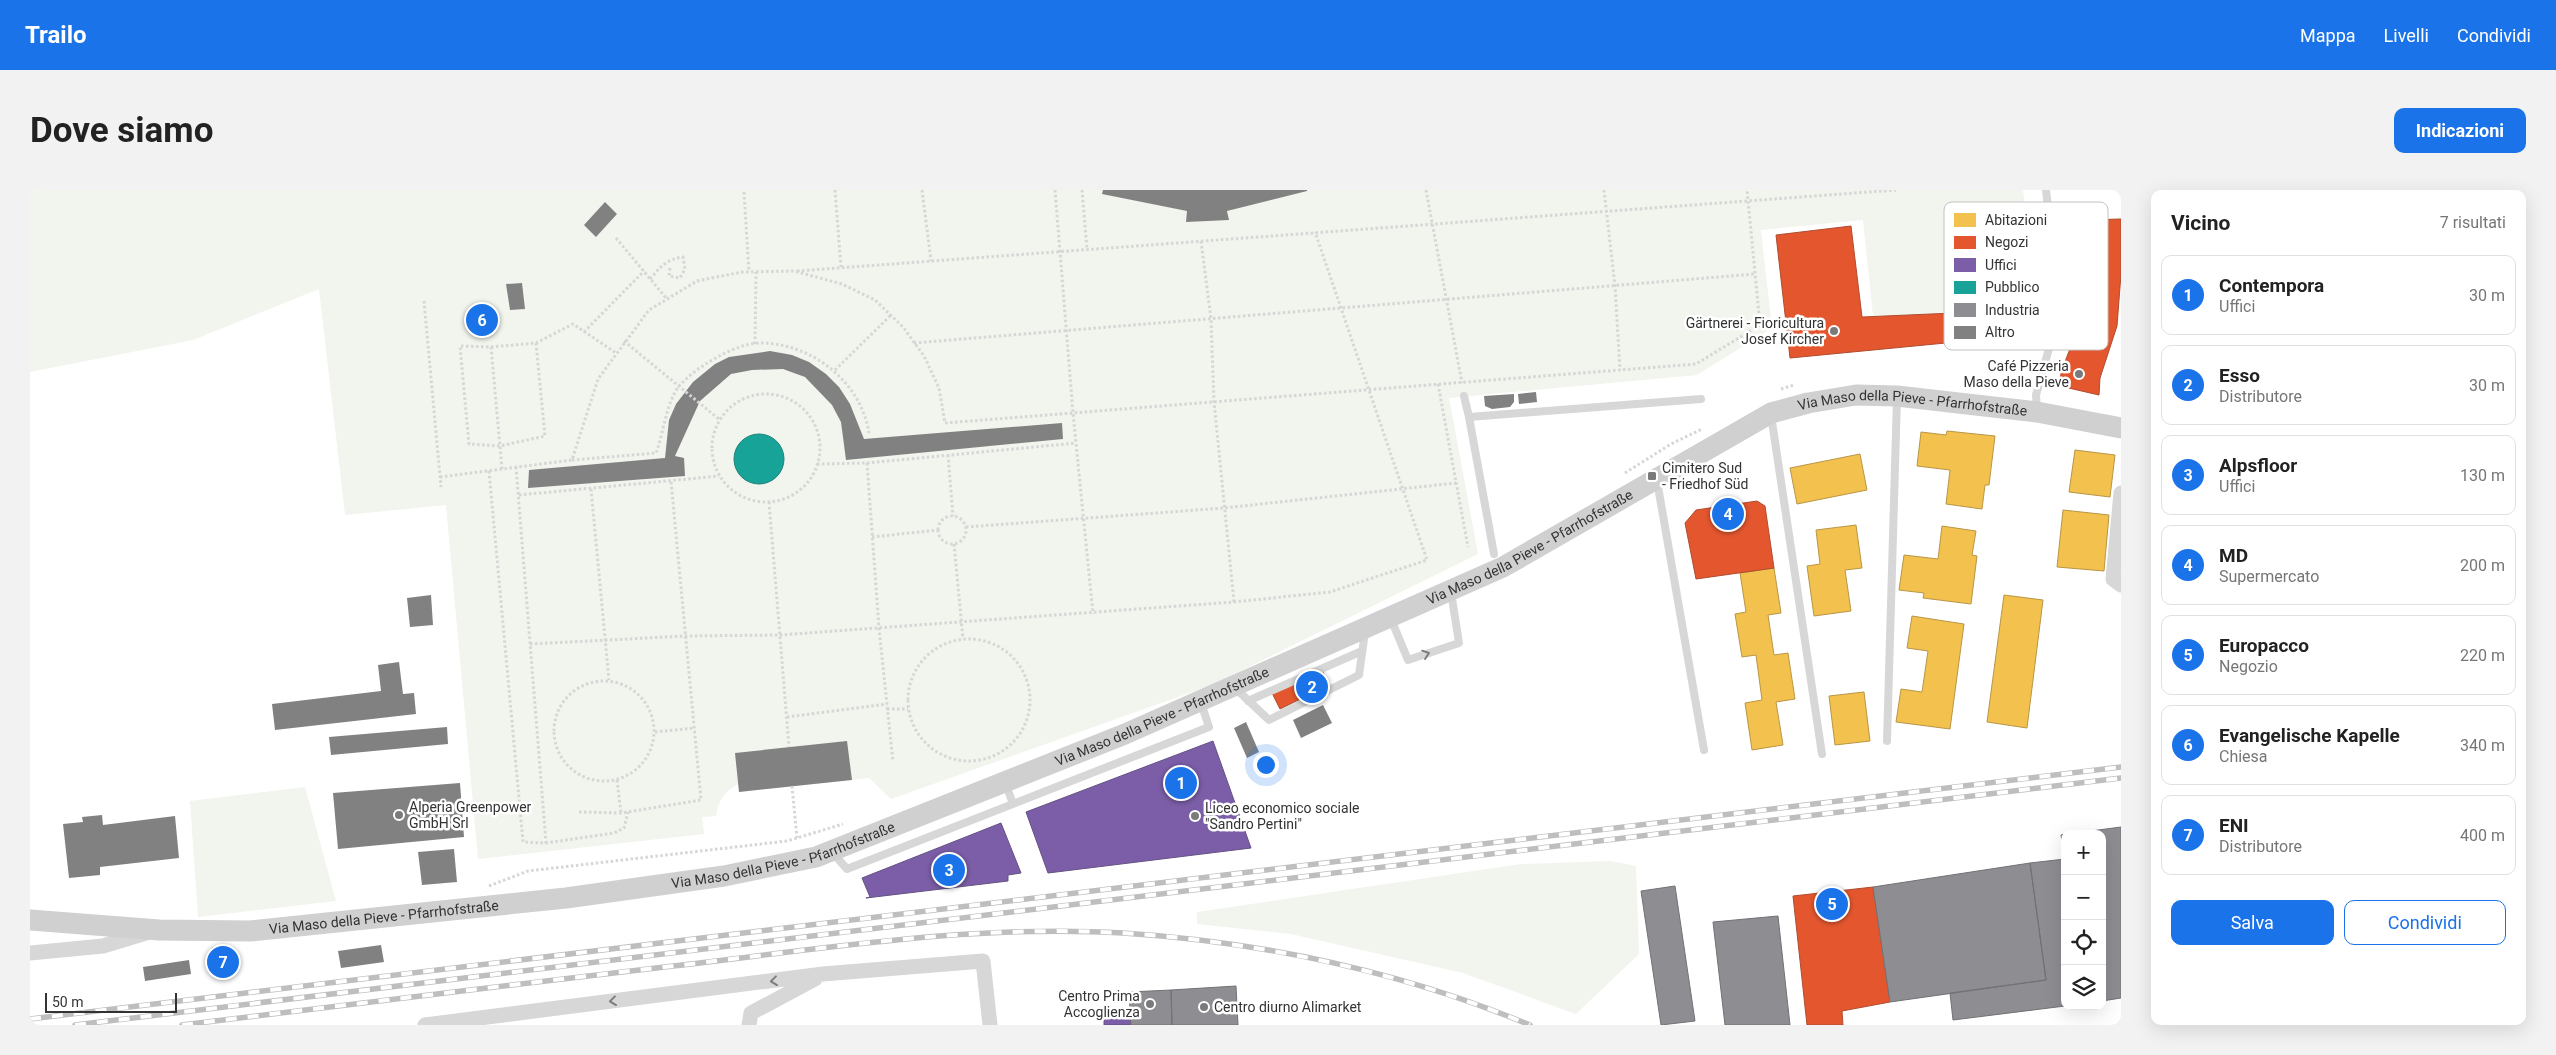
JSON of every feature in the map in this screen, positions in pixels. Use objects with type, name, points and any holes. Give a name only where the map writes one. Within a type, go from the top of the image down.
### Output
[{"type":"street","name":"Via Maso della Pieve - Pfarrhofstraße","points":[[30,920],[159,930],[250,931],[566,898],[724,876],[816,856],[1124,734],[1503,567],[1771,413],[1808,403],[1856,395],[1897,396],[2037,412],[2121,428]]},
{"type":"street","points":[[2121,493],[2113,579],[2121,585]]},
{"type":"street","points":[[30,953],[103,946],[159,930]]},
{"type":"street","points":[[425,1025],[822,974],[983,961],[990,1025]]},
{"type":"street","points":[[750,1025],[751,1013],[822,974]]},
{"type":"lane","points":[[2037,412],[2036,395],[2049,350]]},
{"type":"lane","points":[[1464,396],[1494,554]]},
{"type":"lane","points":[[1887,741],[1897,396]]},
{"type":"lane","points":[[1469,417],[1701,399]]},
{"type":"lane","points":[[1771,413],[1822,754]]},
{"type":"lane","points":[[1656,478],[1704,750]]},
{"type":"lane","points":[[1390,617],[1408,660],[1459,643],[1450,590]]},
{"type":"lane","points":[[1233,686],[1269,720],[1359,675],[1366,628]]},
{"type":"lane","points":[[1248,701],[1362,651]]},
{"type":"lane","points":[[830,851],[847,869],[1209,727],[1200,700]]},
{"type":"lane","points":[[1004,782],[1013,804]]},
{"type":"path","points":[[835,190],[841,267]]},
{"type":"path","points":[[922,190],[931,261]]},
{"type":"path","points":[[1055,190],[1072,413],[1093,614]]},
{"type":"path","points":[[1082,190],[1088,249]]},
{"type":"path","points":[[1426,190],[1464,396]]},
{"type":"path","points":[[1604,190],[1615,286],[1620,370]]},
{"type":"path","points":[[794,271],[842,284],[875,300],[891,315],[924,356],[939,388],[945,423],[1696,364],[1760,325],[1747,190]]},
{"type":"path","points":[[572,460],[598,379],[624,341],[649,310],[697,281],[749,272],[794,271],[1896,190]]},
{"type":"path","points":[[744,192],[749,272]]},
{"type":"path","points":[[530,644],[686,636],[780,635],[1093,614],[1234,602],[1330,592],[1427,560],[1404,489],[1367,390],[1315,232]]},
{"type":"path","points":[[616,238],[667,299]]},
{"type":"path","points":[[1201,241],[1211,319],[1214,402],[1234,602]]},
{"type":"path","points":[[650,279],[661,266],[672,259],[683,257],[685,269],[680,278],[669,276],[670,268]]},
{"type":"path","points":[[584,332],[644,272]]},
{"type":"path","points":[[755,344],[756,272]]},
{"type":"path","points":[[914,343],[1755,274]]},
{"type":"path","points":[[424,301],[441,487]]},
{"type":"path","points":[[835,370],[891,315]]},
{"type":"path","points":[[536,343],[545,436],[500,446],[469,444],[460,346],[491,347],[536,343],[573,324],[616,353]]},
{"type":"path","points":[[624,341],[720,420]]},
{"type":"path","points":[[440,477],[572,460],[656,453],[667,414],[679,386],[722,355],[741,346],[755,344],[794,349],[821,360],[835,370],[855,396],[867,425],[868,433]]},
{"type":"path","points":[[491,347],[502,469]]},
{"type":"path","points":[[1438,384],[1468,547]]},
{"type":"path","points":[[1778,391],[1796,385]]},
{"type":"path","points":[[762,394],[780,396],[795,403],[808,415],[816,430],[819,447],[817,464],[810,478],[799,490],[785,499],[769,502],[755,501],[741,496],[729,488],[719,476],[714,462],[712,448],[714,433],[720,420],[731,407],[746,398],[762,394]]},
{"type":"path","points":[[1620,475],[1671,444],[1707,426]]},
{"type":"path","points":[[817,464],[867,463],[1076,443]]},
{"type":"path","points":[[948,455],[953,516]]},
{"type":"path","points":[[867,463],[879,628],[893,762]]},
{"type":"path","points":[[516,467],[546,843]]},
{"type":"path","points":[[489,471],[523,842],[546,843],[614,833],[624,828],[628,812]]},
{"type":"path","points":[[518,495],[719,476]]},
{"type":"path","points":[[579,812],[621,813],[701,800],[671,481]]},
{"type":"path","points":[[966,527],[1224,508],[1456,483]]},
{"type":"path","points":[[591,489],[609,680]]},
{"type":"path","points":[[769,502],[789,747]]},
{"type":"path","points":[[953,516],[961,519],[966,527],[962,540],[954,544],[941,539],[938,530],[941,522],[953,516]]},
{"type":"path","points":[[872,537],[938,530]]},
{"type":"path","points":[[954,544],[963,639]]},
{"type":"path","points":[[963,639],[983,640],[1001,648],[1016,661],[1026,679],[1030,699],[1027,719],[1018,738],[1003,752],[984,760],[964,762],[944,756],[926,745],[914,729],[908,709],[908,689],[915,670],[921,662],[927,655],[944,644],[963,639]]},
{"type":"path","points":[[609,680],[623,684],[642,697],[653,717],[655,732],[652,748],[644,762],[632,773],[617,780],[601,781],[585,778],[572,770],[561,758],[555,743],[554,727],[557,711],[566,698],[578,687],[592,681],[609,680]]},
{"type":"path","points":[[787,717],[887,704]]},
{"type":"path","points":[[888,709],[908,709]]},
{"type":"path","points":[[655,732],[695,728]]},
{"type":"path","points":[[617,780],[621,813]]},
{"type":"path","points":[[792,786],[797,838]]},
{"type":"path","points":[[486,887],[528,871],[787,841],[848,822]]},
{"type":"shaded area","points":[[30,190],[2023,190],[2024,202],[1944,202],[1944,313],[1873,316],[1863,220],[1761,230],[1772,328],[1697,375],[1449,398],[1478,554],[1212,685],[891,799],[869,778],[739,792],[738,784],[723,797],[716,816],[702,817],[704,834],[478,859],[446,505],[345,515],[319,289],[193,340],[30,372]]},
{"type":"shaded area","points":[[305,787],[336,901],[198,917],[190,801]]},
{"type":"shaded area","points":[[1611,861],[1636,866],[1639,954],[1576,1014],[1463,973],[1291,934],[1197,924],[1197,912],[1521,864]]},
{"type":"building: Abitazioni","points":[[1947,431],[1995,436],[1989,485],[1985,485],[1982,509],[1946,504],[1950,470],[1917,466],[1921,432],[1946,435]]},
{"type":"building: Abitazioni","points":[[2075,450],[2115,455],[2110,497],[2069,492]]},
{"type":"building: Abitazioni","points":[[1860,454],[1867,490],[1797,504],[1790,468]]},
{"type":"building: Abitazioni","points":[[2063,510],[2109,515],[2104,571],[2057,567]]},
{"type":"building: Abitazioni","points":[[1856,525],[1862,568],[1845,570],[1851,611],[1814,616],[1807,566],[1820,564],[1816,530]]},
{"type":"building: Abitazioni","points":[[1942,526],[1976,531],[1972,555],[1977,556],[1971,604],[1923,598],[1924,593],[1899,590],[1904,555],[1938,559]]},
{"type":"building: Abitazioni","points":[[1774,568],[1781,613],[1768,615],[1774,655],[1788,653],[1795,699],[1776,702],[1783,745],[1752,750],[1745,703],[1762,700],[1756,655],[1742,657],[1735,614],[1746,612],[1740,573]]},
{"type":"building: Abitazioni","points":[[2004,595],[2043,600],[2027,728],[1987,722]]},
{"type":"building: Abitazioni","points":[[1912,616],[1964,624],[1950,729],[1896,722],[1901,689],[1922,692],[1928,651],[1907,648]]},
{"type":"building: Abitazioni","points":[[1864,692],[1870,741],[1835,745],[1829,696]]},
{"type":"building: Negozi","points":[[2108,219],[2121,219],[2121,274],[2117,326],[2100,378],[2099,395],[2060,386],[2061,372],[2070,350],[2108,350]]},
{"type":"building: Negozi","points":[[1851,226],[1862,317],[1944,313],[1944,343],[1790,358],[1776,235]]},
{"type":"building: Negozi","points":[[1757,501],[1765,506],[1774,568],[1696,579],[1685,523],[1696,510]]},
{"type":"building: Negozi","points":[[1320,666],[1329,685],[1280,709],[1271,691]]},
{"type":"building: Negozi","points":[[1873,887],[1890,1002],[1842,1011],[1843,1025],[1807,1025],[1793,896]]},
{"type":"building: Negozi","points":[[228,947],[229,964],[213,966],[212,948]]},
{"type":"building: Uffici","points":[[1213,741],[1251,848],[1048,873],[1026,812]]},
{"type":"building: Uffici","points":[[1001,823],[1021,873],[1008,875],[1008,881],[866,898],[870,897],[862,878]]},
{"type":"building: Uffici","points":[[1130,1015],[1131,1025],[1104,1025],[1104,1017]]},
{"type":"building: Pubblico","points":[[490,307],[491,333],[474,333],[472,308]]},
{"type":"building: Pubblico","points":[[754,434],[764,434],[777,441],[784,454],[784,464],[777,477],[764,484],[754,484],[745,480],[738,473],[734,464],[734,454],[738,445],[745,438]]},
{"type":"building: Industria","points":[[2121,827],[2121,998],[2106,1000],[2106,830],[2098,830]]},
{"type":"building: Industria","points":[[2061,859],[2061,1006],[1953,1020],[1950,993],[2046,980],[2030,863]]},
{"type":"building: Industria","points":[[2030,863],[2046,980],[1890,1002],[1873,887]]},
{"type":"building: Industria","points":[[1675,886],[1695,1021],[1661,1025],[1641,891]]},
{"type":"building: Industria","points":[[1778,916],[1790,1025],[1725,1025],[1713,922]]},
{"type":"building: Industria","name":"Centro diurno Alimarket","points":[[1236,986],[1238,1025],[1172,1025],[1171,990]]},
{"type":"building: Industria","name":"Centro Prima Accoglienza","points":[[1171,990],[1172,1025],[1131,1025],[1129,992]]},
{"type":"building: Altro","points":[[1103,190],[1307,191],[1227,211],[1229,220],[1186,222],[1187,211],[1102,194]]},
{"type":"building: Altro","points":[[605,202],[617,214],[596,237],[584,225]]},
{"type":"building: Altro","points":[[522,283],[525,309],[510,310],[506,284]]},
{"type":"building: Altro","points":[[770,351],[792,355],[809,362],[826,374],[839,387],[850,404],[864,439],[1062,423],[1063,439],[846,460],[841,422],[832,405],[805,377],[783,369],[752,370],[731,374],[700,401],[675,456],[684,458],[685,476],[528,488],[529,470],[665,458],[669,420],[676,404],[693,382],[715,364],[729,357]]},
{"type":"building: Altro","points":[[1536,392],[1537,402],[1519,404],[1518,394]]},
{"type":"building: Altro","points":[[1514,394],[1514,402],[1510,407],[1492,409],[1485,406],[1484,396]]},
{"type":"building: Altro","points":[[431,595],[433,625],[410,627],[407,598]]},
{"type":"building: Altro","points":[[399,662],[403,694],[414,693],[416,714],[275,730],[272,704],[381,691],[378,665]]},
{"type":"building: Altro","points":[[1323,705],[1332,723],[1301,738],[1293,720]]},
{"type":"building: Altro","points":[[1246,722],[1259,752],[1247,758],[1234,728]]},
{"type":"building: Altro","points":[[447,727],[448,744],[331,755],[329,737]]},
{"type":"building: Altro","points":[[847,741],[852,780],[739,792],[735,753]]},
{"type":"building: Altro","name":"Alperia Greenpower GmbH Srl","points":[[460,783],[464,837],[338,849],[333,793]]},
{"type":"building: Altro","points":[[102,815],[103,825],[175,816],[179,858],[100,867],[100,875],[69,878],[63,824],[83,822],[82,817]]},
{"type":"building: Altro","points":[[454,849],[457,882],[422,885],[418,852]]},
{"type":"building: Altro","points":[[381,945],[384,962],[341,968],[338,951]]},
{"type":"building: Altro","points":[[189,960],[191,974],[145,981],[143,967]]},
{"type":"railway","points":[[30,1019],[2121,767]]},
{"type":"railway","points":[[75,1025],[2121,778]]},
{"type":"railway","points":[[182,1025],[841,946],[954,935],[1067,931],[1175,937],[1279,952],[1331,962],[1432,990],[1530,1025]]},
{"type":"place","name":"Evangelische Kapelle","points":[[482,320]]},
{"type":"place","name":"Gärtnerei - Fioricultura Josef Kircher","points":[[1834,331]]},
{"type":"place","name":"Café Pizzeria Maso della Pieve","points":[[2079,374]]},
{"type":"place","name":"Cimitero Sud - Friedhof Süd","points":[[1652,476]]},
{"type":"place","name":"MD","points":[[1728,514]]},
{"type":"place","name":"Esso","points":[[1312,687]]},
{"type":"place","name":"Contempora","points":[[1181,783]]},
{"type":"place","name":"Alperia Greenpower GmbH Srl","points":[[399,815]]},
{"type":"place","name":"Liceo economico sociale \"Sandro Pertini\"","points":[[1195,816]]},
{"type":"place","name":"Alpsfloor","points":[[949,870]]},
{"type":"place","name":"Europacco","points":[[1832,904]]},
{"type":"place","name":"ENI","points":[[223,962]]},
{"type":"place","name":"Centro Prima Accoglienza","points":[[1150,1004]]},
{"type":"place","name":"Centro diurno Alimarket","points":[[1204,1007]]}]
